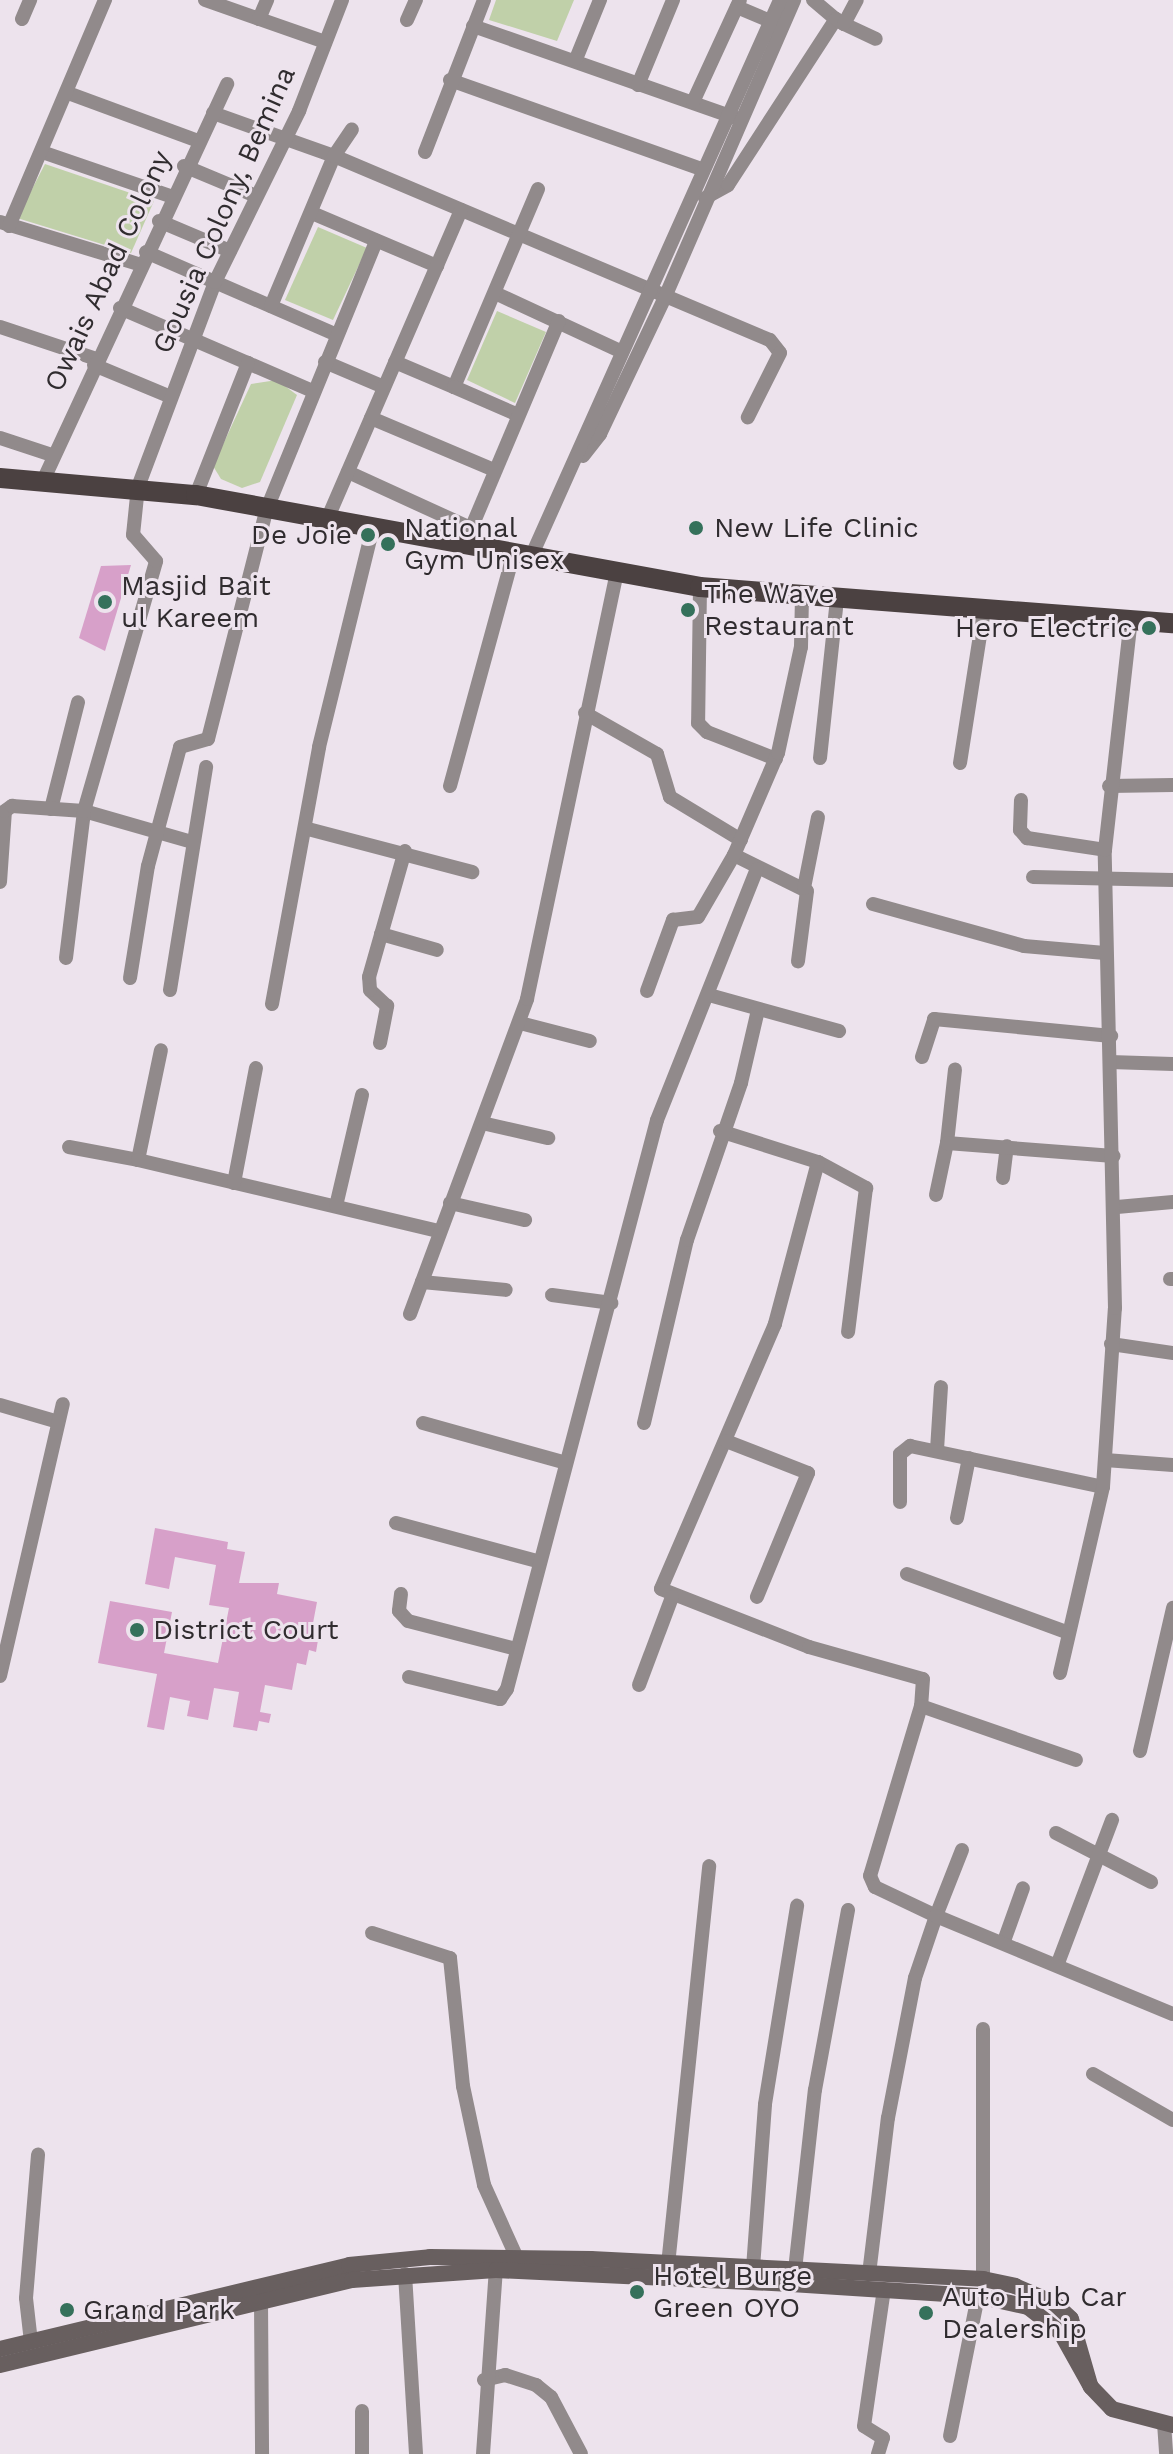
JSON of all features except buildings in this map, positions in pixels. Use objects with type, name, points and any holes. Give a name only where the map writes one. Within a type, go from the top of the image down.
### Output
[{"type":"main road","points":[[0,478],[138,487],[196,495],[372,532],[467,535],[522,556],[700,587],[1173,623]]},
{"type":"street","points":[[22,19],[30,0]]},
{"type":"street","points":[[105,0],[42,152],[4,224],[142,258],[215,282],[337,335]]},
{"type":"street","points":[[205,0],[325,42]]},
{"type":"street","points":[[259,19],[267,0]]},
{"type":"street","name":"Gousia Colony, Bemina","points":[[84,811],[156,561],[133,535],[138,487],[215,282],[284,137],[342,0]]},
{"type":"street","points":[[407,20],[416,0]]},
{"type":"street","points":[[425,152],[450,80],[484,0]]},
{"type":"street","points":[[576,59],[600,0]]},
{"type":"street","points":[[638,85],[673,0]]},
{"type":"street","points":[[450,786],[522,556],[571,472],[600,434],[665,297],[780,0]]},
{"type":"street","points":[[571,472],[702,169],[733,118],[794,0]]},
{"type":"street","points":[[813,0],[840,22],[876,39]]},
{"type":"street","points":[[705,198],[728,185],[857,0]]},
{"type":"street","points":[[693,102],[738,4],[770,21]]},
{"type":"street","points":[[473,26],[576,59],[638,85],[733,118]]},
{"type":"street","points":[[450,80],[702,169]]},
{"type":"street","name":"Owais Abad Colony","points":[[42,483],[170,196],[227,84]]},
{"type":"street","points":[[68,93],[196,140]]},
{"type":"street","points":[[213,113],[334,156],[780,348],[748,417]]},
{"type":"street","points":[[271,306],[334,156],[352,129]]},
{"type":"street","points":[[42,152],[170,196]]},
{"type":"street","points":[[184,166],[256,196]]},
{"type":"street","points":[[454,387],[538,189]]},
{"type":"street","points":[[326,522],[461,210]]},
{"type":"street","points":[[312,213],[437,266]]},
{"type":"street","points":[[159,221],[230,251]]},
{"type":"street","points":[[130,978],[156,829],[180,747],[189,741],[203,745],[208,739],[266,511],[376,241]]},
{"type":"street","points":[[495,293],[622,352]]},
{"type":"street","points":[[120,308],[190,342],[313,391]]},
{"type":"street","points":[[348,472],[467,535],[559,321]]},
{"type":"street","points":[[0,327],[96,362],[171,397]]},
{"type":"street","points":[[325,362],[384,387]]},
{"type":"street","points":[[395,362],[518,415]]},
{"type":"street","points":[[196,495],[248,363]]},
{"type":"street","points":[[371,418],[494,470]]},
{"type":"street","points":[[0,438],[52,455]]},
{"type":"street","points":[[272,1004],[308,829],[319,747],[372,532]]},
{"type":"street","points":[[410,1314],[438,1231],[520,1023],[617,571]]},
{"type":"street","points":[[700,587],[698,723],[707,732],[776,759]]},
{"type":"street","points":[[647,991],[675,917],[698,917],[734,855],[776,759],[796,678],[802,597]]},
{"type":"street","points":[[820,758],[837,598]]},
{"type":"street","points":[[960,763],[984,610]]},
{"type":"street","points":[[1060,1673],[1103,1487],[1105,1460],[1117,1207],[1105,953],[1105,850],[1109,786],[1131,619]]},
{"type":"street","points":[[51,809],[78,702]]},
{"type":"street","points":[[585,713],[657,754],[670,797],[741,840]]},
{"type":"street","points":[[170,990],[206,767]]},
{"type":"street","points":[[1109,786],[1173,785]]},
{"type":"street","points":[[1021,800],[1020,830],[1027,838],[1105,850]]},
{"type":"street","points":[[0,882],[8,807],[84,811],[156,829],[192,842]]},
{"type":"street","points":[[66,958],[84,811]]},
{"type":"street","points":[[804,888],[818,817]]},
{"type":"street","points":[[308,829],[405,851],[472,872]]},
{"type":"street","points":[[380,1043],[387,1006],[368,986],[405,851]]},
{"type":"street","points":[[734,855],[757,869],[804,888],[809,897],[798,961]]},
{"type":"street","points":[[409,1677],[500,1699],[611,1303],[657,1120],[757,869]]},
{"type":"street","points":[[1033,877],[1106,881],[1173,880]]},
{"type":"street","points":[[873,904],[1024,946],[1105,953]]},
{"type":"street","points":[[381,934],[437,950]]},
{"type":"street","points":[[709,995],[839,1031]]},
{"type":"street","points":[[644,1423],[720,1131],[741,1083],[758,1010]]},
{"type":"street","points":[[922,1057],[934,1019],[1111,1036]]},
{"type":"street","points":[[520,1023],[590,1041]]},
{"type":"street","points":[[138,1160],[161,1050]]},
{"type":"street","points":[[1110,1062],[1173,1064]]},
{"type":"street","points":[[234,1183],[256,1068]]},
{"type":"street","points":[[936,1195],[947,1143],[955,1069]]},
{"type":"street","points":[[336,1206],[362,1095]]},
{"type":"street","points":[[482,1123],[548,1138]]},
{"type":"street","points":[[720,1131],[818,1162],[860,1183],[867,1194],[848,1332]]},
{"type":"street","points":[[947,1143],[1113,1156]]},
{"type":"street","points":[[1003,1178],[1007,1146]]},
{"type":"street","points":[[69,1147],[138,1160],[438,1231]]},
{"type":"street","points":[[818,1162],[775,1324],[660,1585],[672,1597],[809,1647],[916,1674],[923,1679],[921,1706],[870,1876],[875,1887],[936,1916],[1058,1963],[1173,2014]]},
{"type":"street","points":[[1117,1207],[1173,1202]]},
{"type":"street","points":[[450,1203],[525,1220]]},
{"type":"street","points":[[422,1282],[506,1290]]},
{"type":"street","points":[[552,1295],[611,1303]]},
{"type":"street","points":[[1111,1344],[1173,1353]]},
{"type":"street","points":[[937,1450],[941,1387]]},
{"type":"street","points":[[0,1676],[7,1606],[63,1404]]},
{"type":"street","points":[[0,1405],[58,1422]]},
{"type":"street","points":[[423,1423],[566,1463]]},
{"type":"street","points":[[726,1441],[808,1473],[757,1597]]},
{"type":"street","points":[[900,1502],[902,1449],[937,1450],[1103,1487]]},
{"type":"street","points":[[957,1518],[969,1458]]},
{"type":"street","points":[[1105,1460],[1173,1465]]},
{"type":"street","points":[[396,1523],[537,1561]]},
{"type":"street","points":[[907,1574],[1069,1633]]},
{"type":"street","points":[[401,1594],[399,1611],[408,1621],[516,1649]]},
{"type":"street","points":[[639,1685],[672,1597]]},
{"type":"street","points":[[1140,1751],[1173,1608]]},
{"type":"street","points":[[921,1706],[1076,1760]]},
{"type":"street","points":[[1058,1963],[1112,1820]]},
{"type":"street","points":[[1056,1833],[1151,1882]]},
{"type":"street","points":[[869,2274],[888,2118],[915,1978],[962,1850]]},
{"type":"street","points":[[668,2265],[709,1866]]},
{"type":"street","points":[[1004,1941],[1023,1888]]},
{"type":"street","points":[[753,2268],[765,2104],[797,1906]]},
{"type":"street","points":[[795,2270],[815,2090],[848,1910]]},
{"type":"street","points":[[372,1933],[450,1958],[463,2086],[484,2185],[516,2256]]},
{"type":"street","points":[[983,2029],[983,2279]]},
{"type":"street","points":[[1093,2074],[1173,2120]]},
{"type":"street","points":[[31,2342],[26,2298],[38,2154]]},
{"type":"street","points":[[0,2349],[349,2265],[516,2256],[983,2279],[1035,2293],[1071,2319],[1091,2387]]},
{"type":"street","points":[[483,2454],[484,2380],[496,2270]]},
{"type":"street","points":[[0,2365],[261,2301],[405,2274],[496,2270],[978,2296],[1048,2319],[1091,2387],[1112,2409],[1168,2424],[1166,2454]]},
{"type":"street","points":[[405,2274],[416,2454]]},
{"type":"street","points":[[878,2454],[883,2438],[864,2426],[884,2289]]},
{"type":"street","points":[[950,2436],[978,2296]]},
{"type":"street","points":[[261,2301],[262,2454]]},
{"type":"street","points":[[484,2380],[505,2375],[536,2385],[551,2397],[581,2454]]},
{"type":"street","points":[[362,2411],[362,2454]]},
{"type":"green space","points":[[496,0],[574,0],[557,41],[489,20]]},
{"type":"green space","points":[[45,164],[154,201],[131,253],[17,218]]},
{"type":"green space","points":[[318,227],[367,248],[333,320],[285,300]]},
{"type":"green space","points":[[497,311],[546,332],[515,403],[467,380]]},
{"type":"green space","points":[[277,380],[297,395],[260,482],[242,488],[221,479],[213,466],[251,384]]},
{"type":"place","name":"New Life Clinic","points":[[696,528]]},
{"type":"place","name":"De Joie","points":[[368,535]]},
{"type":"place","name":"National Gym Unisex","points":[[388,544]]},
{"type":"place","name":"Masjid Bait ul Kareem","points":[[105,602]]},
{"type":"place","name":"The Wave Restaurant","points":[[688,610]]},
{"type":"place","name":"Hero Electric","points":[[1149,628]]},
{"type":"place","name":"District Court","points":[[137,1630]]},
{"type":"place","name":"Hotel Burge Green OYO","points":[[637,2292]]},
{"type":"place","name":"Grand Park","points":[[67,2310]]},
{"type":"place","name":"Auto Hub Car Dealership","points":[[926,2313]]}]
